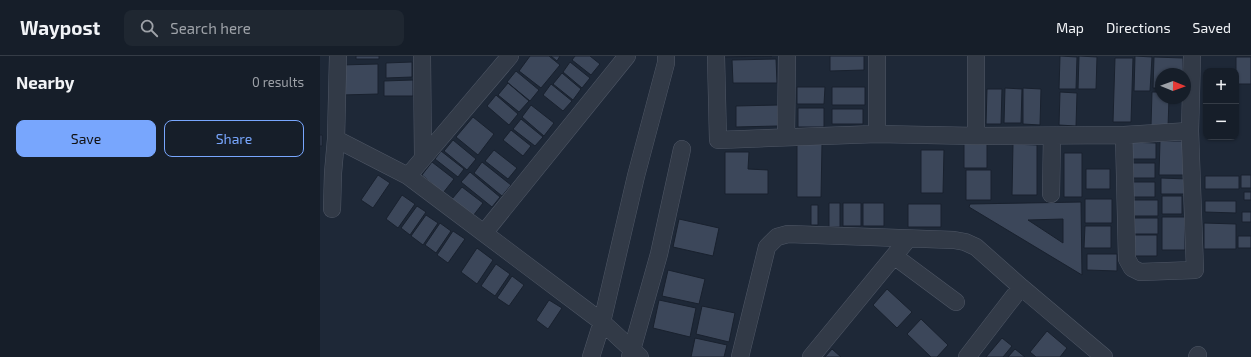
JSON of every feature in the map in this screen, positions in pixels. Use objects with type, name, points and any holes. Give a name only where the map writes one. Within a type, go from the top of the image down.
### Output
[{"type":"street","points":[[332,209],[336,139],[338,56]]},
{"type":"street","points":[[422,56],[423,157]]},
{"type":"street","points":[[408,176],[510,56]]},
{"type":"street","points":[[484,233],[627,56]]},
{"type":"street","points":[[591,357],[602,322],[636,176],[666,63],[666,56]]},
{"type":"street","points":[[716,56],[718,140],[877,134],[1052,136],[1124,135],[1190,131]]},
{"type":"street","points":[[786,137],[787,56]]},
{"type":"street","points":[[877,134],[878,56]]},
{"type":"street","points":[[976,56],[976,136]]},
{"type":"street","points":[[1124,135],[1127,259],[1132,268],[1140,272],[1195,270],[1190,131],[1192,56]]},
{"type":"street","points":[[1051,194],[1052,136]]},
{"type":"street","points":[[336,139],[408,176],[602,322],[634,355]]},
{"type":"street","points":[[634,355],[659,254],[682,149]]},
{"type":"street","points":[[740,357],[767,247],[777,237],[788,234],[954,240],[965,242],[976,247],[1104,357]]},
{"type":"street","points":[[810,357],[908,239]]},
{"type":"street","points":[[894,256],[956,302]]},
{"type":"street","points":[[967,357],[1021,287]]},
{"type":"building","points":[[356,56],[379,56],[379,59],[356,59]]},
{"type":"building","points":[[530,56],[549,56],[560,65],[541,88],[519,71]]},
{"type":"building","points":[[551,56],[560,56],[557,61]]},
{"type":"building","points":[[575,56],[590,56],[600,64],[591,75],[572,60]]},
{"type":"building","points":[[722,56],[772,56],[722,57]]},
{"type":"building","points":[[830,56],[864,56],[864,70],[830,71]]},
{"type":"building","points":[[1060,56],[1077,57],[1076,89],[1059,89]]},
{"type":"building","points":[[1079,56],[1097,57],[1096,89],[1078,89]]},
{"type":"building","points":[[1135,56],[1152,57],[1150,91],[1134,91]]},
{"type":"building","points":[[1154,57],[1183,58],[1183,68],[1155,68],[1155,88],[1153,88]]},
{"type":"building","points":[[1236,57],[1251,57],[1251,84],[1239,84],[1239,68],[1236,68]]},
{"type":"building","points":[[1115,58],[1133,58],[1131,122],[1113,122]]},
{"type":"building","points":[[776,59],[777,83],[733,83],[732,60]]},
{"type":"building","points":[[412,62],[412,77],[386,78],[386,63]]},
{"type":"building","points":[[570,62],[590,78],[582,88],[563,72]]},
{"type":"building","points":[[378,64],[378,94],[342,95],[341,65]]},
{"type":"building","points":[[516,71],[539,90],[530,101],[507,82]]},
{"type":"building","points":[[562,73],[581,89],[573,100],[553,84]]},
{"type":"building","points":[[413,80],[413,96],[384,96],[384,81]]},
{"type":"building","points":[[508,83],[529,101],[519,112],[498,95]]},
{"type":"building","points":[[551,84],[572,101],[563,111],[543,95]]},
{"type":"building","points":[[797,87],[825,87],[824,104],[797,104]]},
{"type":"building","points":[[832,87],[865,87],[865,105],[832,105]]},
{"type":"building","points":[[1005,88],[1022,89],[1021,123],[1004,123]]},
{"type":"building","points":[[1023,88],[1041,89],[1040,125],[1023,124]]},
{"type":"building","points":[[987,89],[1002,89],[1001,124],[986,124]]},
{"type":"building","points":[[1060,92],[1077,93],[1076,126],[1059,125]]},
{"type":"building","points":[[1152,92],[1155,92],[1155,104],[1169,104],[1168,127],[1151,126]]},
{"type":"building","points":[[496,95],[518,114],[509,125],[487,106]]},
{"type":"building","points":[[531,105],[554,123],[544,136],[522,117]]},
{"type":"building","points":[[778,105],[778,126],[736,127],[736,106]]},
{"type":"building","points":[[798,108],[824,108],[824,127],[798,127]]},
{"type":"building","points":[[832,109],[863,109],[863,124],[832,124]]},
{"type":"building","points":[[473,117],[494,134],[478,155],[456,137]]},
{"type":"building","points":[[521,119],[543,137],[535,146],[513,129]]},
{"type":"building","points":[[511,130],[531,146],[523,156],[503,140]]},
{"type":"building","points":[[320,135],[322,135],[322,146],[320,146]]},
{"type":"building","points":[[453,140],[476,159],[467,170],[444,151]]},
{"type":"building","points":[[964,140],[987,140],[987,168],[964,168]]},
{"type":"building","points":[[1160,141],[1185,141],[1185,175],[1159,175]]},
{"type":"building","points":[[1129,142],[1156,143],[1156,159],[1129,159]]},
{"type":"building","points":[[797,144],[822,144],[821,197],[797,197]]},
{"type":"building","points":[[1013,144],[1037,145],[1037,195],[1012,195]]},
{"type":"building","points":[[494,150],[517,168],[508,179],[485,161]]},
{"type":"building","points":[[921,150],[944,150],[943,193],[921,193]]},
{"type":"building","points":[[441,151],[464,169],[458,177],[435,159]]},
{"type":"building","points":[[725,152],[749,152],[748,169],[768,170],[768,194],[725,194]]},
{"type":"building","points":[[1064,153],[1082,153],[1082,197],[1064,197]]},
{"type":"building","points":[[432,162],[454,179],[443,193],[422,175]]},
{"type":"building","points":[[482,162],[511,185],[502,196],[474,173]]},
{"type":"building","points":[[1130,163],[1155,163],[1155,178],[1130,178]]},
{"type":"building","points":[[1086,169],[1110,169],[1110,189],[1086,189]]},
{"type":"building","points":[[966,170],[991,170],[991,200],[966,200]]},
{"type":"building","points":[[470,172],[500,197],[492,207],[461,182]]},
{"type":"building","points":[[378,175],[390,183],[373,208],[361,200]]},
{"type":"building","points":[[1241,175],[1251,175],[1251,188],[1241,188]]},
{"type":"building","points":[[1205,176],[1239,176],[1239,189],[1205,189]]},
{"type":"building","points":[[1161,178],[1187,179],[1187,194],[1161,194]]},
{"type":"building","points":[[1130,182],[1155,182],[1155,197],[1130,197]]},
{"type":"building","points":[[462,187],[483,203],[473,216],[452,199]]},
{"type":"building","points":[[1244,192],[1251,192],[1251,200],[1244,200]]},
{"type":"building","points":[[402,195],[415,204],[398,228],[386,219]]},
{"type":"building","points":[[1162,196],[1182,196],[1182,214],[1162,214]]},
{"type":"building","points":[[1085,199],[1112,199],[1112,223],[1085,223]]},
{"type":"building","points":[[1130,200],[1158,200],[1158,216],[1130,216]]},
{"type":"building","points":[[1205,201],[1236,201],[1236,213],[1205,212]]},
{"type":"building","points":[[1081,202],[1082,275],[969,207],[970,204]],"holes":[[[1063,219],[1063,243],[1028,220]]]},
{"type":"building","points":[[829,203],[840,203],[840,227],[829,227]]},
{"type":"building","points":[[843,203],[861,203],[861,226],[843,226]]},
{"type":"building","points":[[863,203],[884,203],[884,226],[863,226]]},
{"type":"building","points":[[908,204],[941,204],[941,227],[908,227]]},
{"type":"building","points":[[811,205],[818,205],[818,225],[811,225]]},
{"type":"building","points":[[417,206],[426,212],[410,235],[401,228]]},
{"type":"building","points":[[1242,212],[1251,212],[1251,222],[1242,222]]},
{"type":"building","points":[[426,215],[438,223],[423,245],[411,236]]},
{"type":"building","points":[[1162,217],[1185,217],[1185,250],[1162,250]]},
{"type":"building","points":[[1129,218],[1158,218],[1158,234],[1129,234]]},
{"type":"building","points":[[679,219],[719,228],[713,256],[673,247]]},
{"type":"building","points":[[440,223],[451,231],[436,253],[425,245]]},
{"type":"building","points":[[1204,223],[1236,224],[1236,249],[1204,249]]},
{"type":"building","points":[[1085,226],[1111,226],[1111,248],[1084,248]]},
{"type":"building","points":[[453,231],[465,239],[448,263],[437,255]]},
{"type":"building","points":[[1129,235],[1157,235],[1157,256],[1129,256]]},
{"type":"building","points":[[1238,236],[1251,236],[1251,248],[1238,248]]},
{"type":"building","points":[[477,248],[493,260],[477,284],[461,272]]},
{"type":"building","points":[[1087,254],[1117,254],[1117,271],[1087,270]]},
{"type":"building","points":[[496,264],[510,274],[495,296],[481,286]]},
{"type":"building","points":[[668,270],[705,279],[699,304],[662,296]]},
{"type":"building","points":[[512,276],[524,285],[509,306],[497,298]]},
{"type":"building","points":[[887,289],[912,312],[897,328],[873,305]]},
{"type":"building","points":[[549,300],[562,308],[548,329],[536,320]]},
{"type":"building","points":[[659,300],[696,308],[690,337],[653,328]]},
{"type":"building","points":[[702,306],[735,313],[729,342],[696,334]]},
{"type":"building","points":[[921,319],[948,345],[937,357],[931,357],[907,334]]},
{"type":"building","points":[[1047,331],[1067,348],[1060,357],[1036,357],[1030,352]]},
{"type":"building","points":[[695,338],[727,345],[724,357],[691,357]]},
{"type":"building","points":[[1002,338],[1012,346],[1003,357],[986,357]]},
{"type":"building","points":[[832,349],[841,357],[825,357]]},
{"type":"building","points":[[1015,349],[1025,357],[1008,357]]}]
